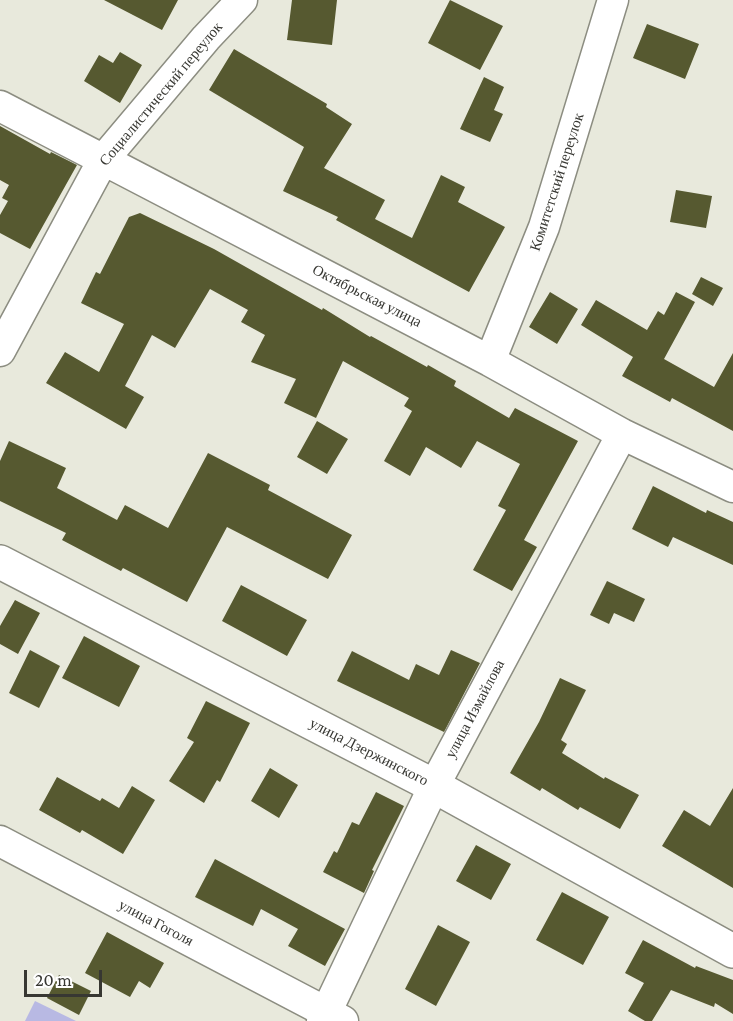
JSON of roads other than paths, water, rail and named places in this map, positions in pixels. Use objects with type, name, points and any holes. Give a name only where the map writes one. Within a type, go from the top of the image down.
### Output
[{"type":"street","name":"Социалистический переулок","points":[[0,351],[103,160],[206,38],[242,0]]},
{"type":"street","name":"Комитетский переулок","points":[[490,361],[544,227],[613,0]]},
{"type":"street","name":"Октябрьская улица","points":[[0,106],[490,361],[622,434],[730,480]]},
{"type":"street","name":"улица Измайлова","points":[[331,1018],[434,786],[622,434]]},
{"type":"street","name":"улица Дзержинского","points":[[0,562],[434,786],[733,951]]},
{"type":"street","name":"улица Гоголя","points":[[0,841],[331,1018]]}]
